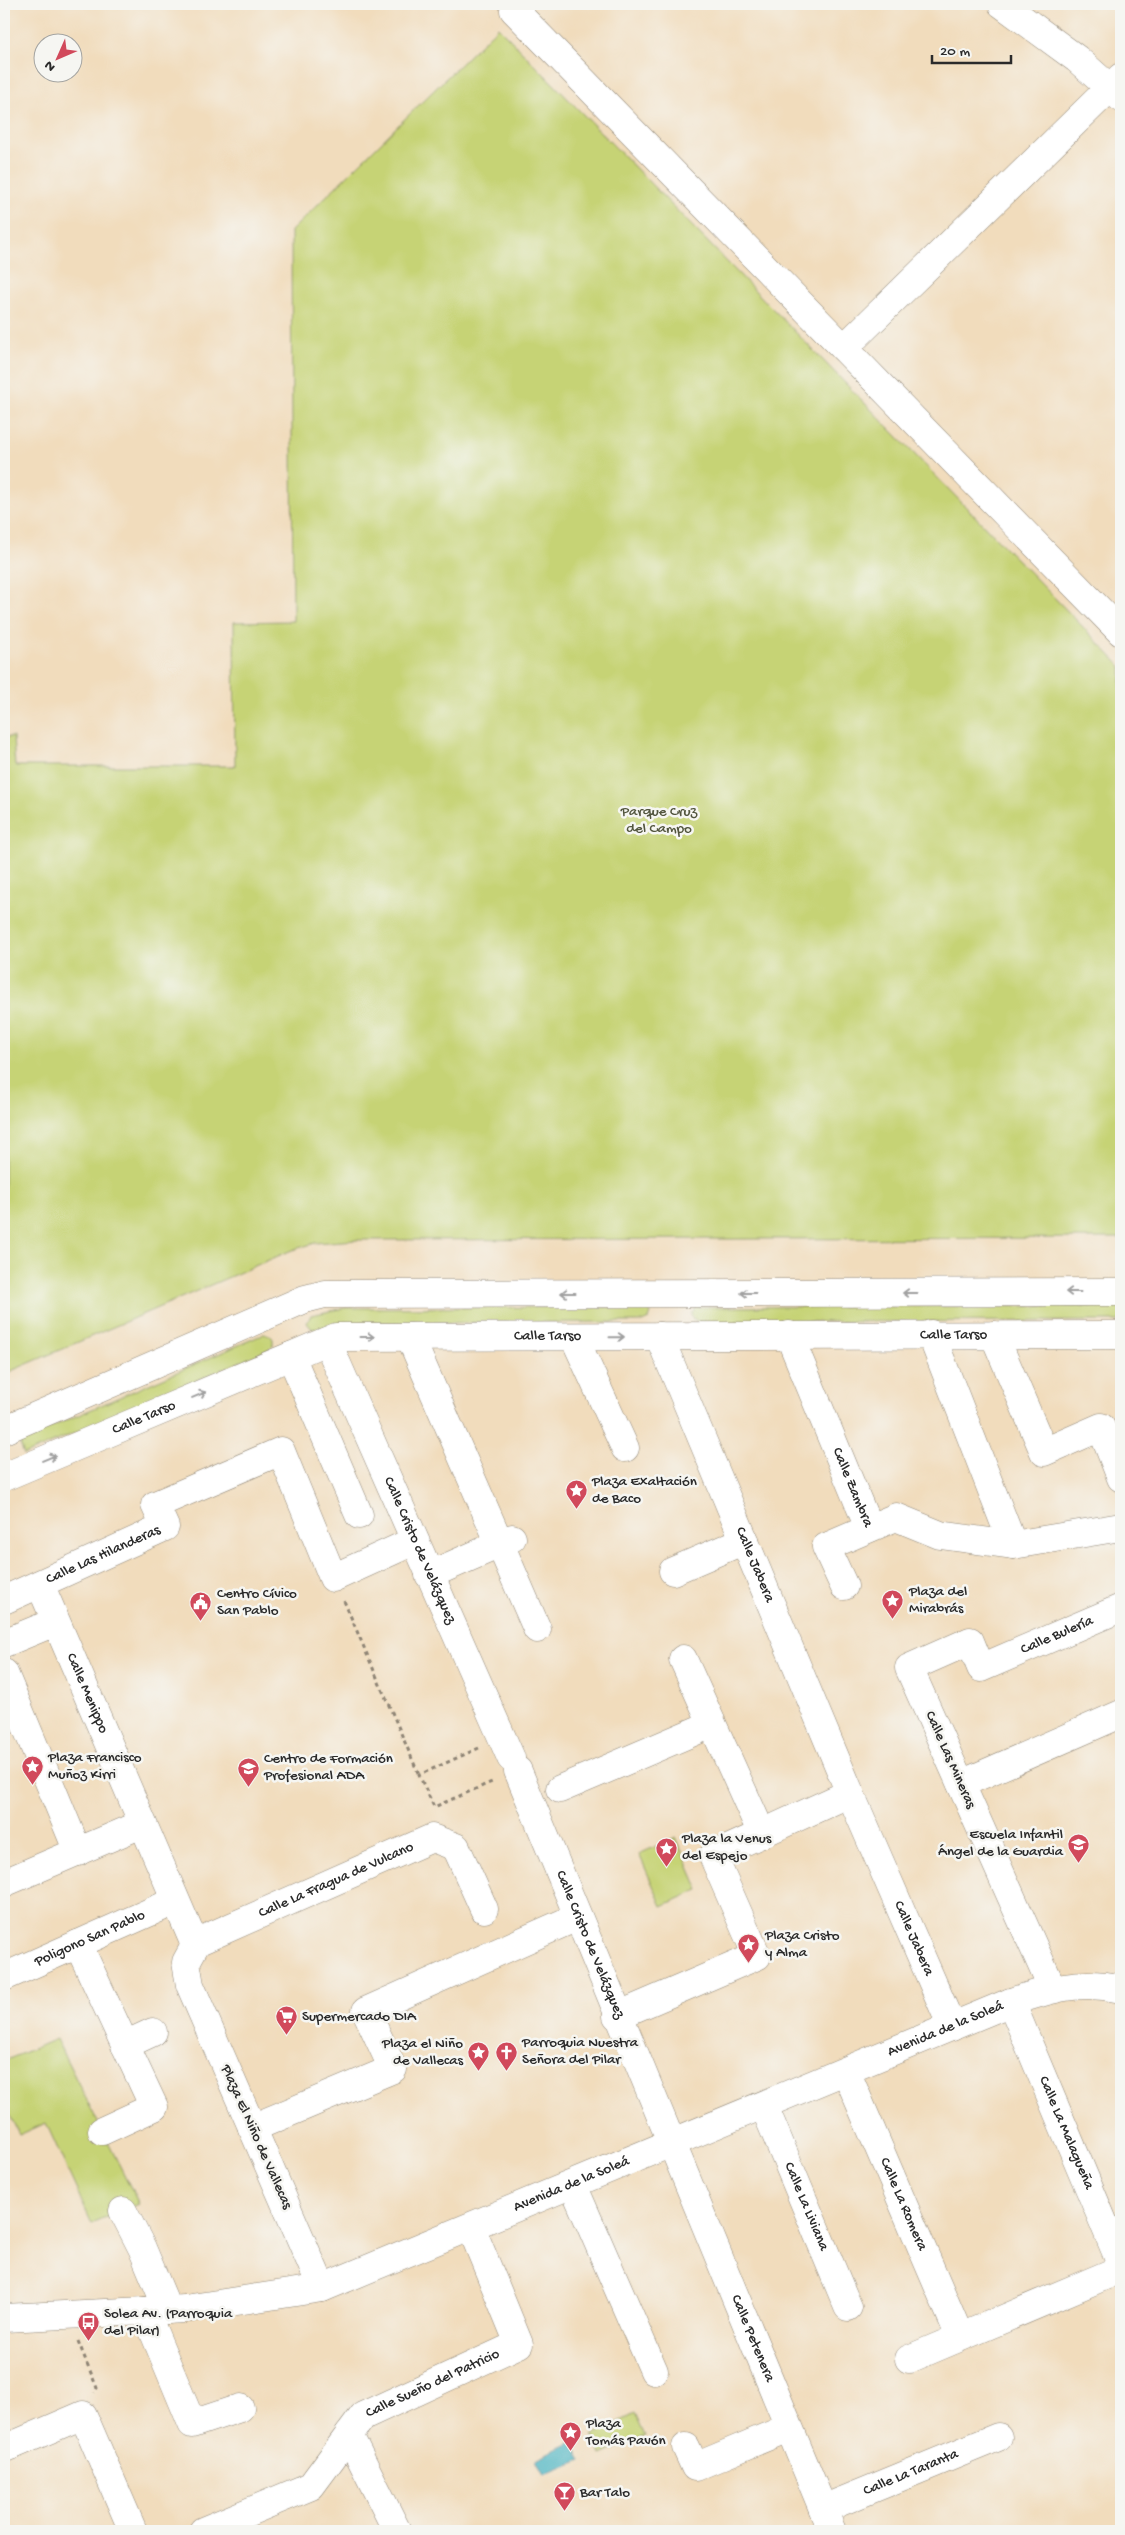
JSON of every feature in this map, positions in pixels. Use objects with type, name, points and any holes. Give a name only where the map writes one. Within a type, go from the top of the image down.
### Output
[{"type":"street","points":[[844,348],[1118,88],[1002,4]]},
{"type":"street","points":[[517,7],[844,348],[1120,629]]},
{"type":"street","points":[[4,1430],[305,1299],[325,1294],[1121,1292]]},
{"type":"street","points":[[931,1334],[1013,1545]]},
{"type":"street","name":"Calle Zambra","points":[[789,1335],[869,1528],[896,1518],[940,1536],[1013,1545],[1121,1527]]},
{"type":"street","points":[[994,1335],[1044,1452],[1100,1427],[1121,1478]]},
{"type":"street","name":"Calle Tarso","points":[[4,1477],[336,1337],[1121,1335]]},
{"type":"street","name":"Calle Jabera","points":[[660,1336],[850,1793],[952,2027]]},
{"type":"street","points":[[410,1337],[506,1541],[538,1629]]},
{"type":"street","points":[[574,1337],[625,1448]]},
{"type":"street","name":"Calle Cristo de Velázquez","points":[[327,1341],[510,1756],[548,1794],[577,1917],[670,2145]]},
{"type":"street","points":[[291,1356],[359,1515]]},
{"type":"street","name":"Calle Las Hilanderas","points":[[4,1600],[165,1527],[155,1505],[282,1450],[334,1578]]},
{"type":"street","points":[[844,1586],[826,1547],[869,1528]]},
{"type":"street","points":[[673,1571],[744,1540]]},
{"type":"street","points":[[334,1578],[414,1541]]},
{"type":"street","points":[[429,1575],[506,1541]]},
{"type":"street","name":"Calle Menippo","points":[[40,1584],[195,1946]]},
{"type":"street","name":"Calle Bulería","points":[[910,1668],[970,1641],[981,1668],[1121,1608]]},
{"type":"street","points":[[4,1643],[56,1622]]},
{"type":"street","points":[[683,1659],[762,1834]]},
{"type":"street","name":"Calle Las Mineras","points":[[910,1668],[1052,1988]]},
{"type":"street","points":[[4,1673],[78,1852]]},
{"type":"street","points":[[961,1784],[1121,1714]]},
{"type":"street","points":[[548,1794],[712,1724]]},
{"type":"street","points":[[617,2016],[756,1956],[713,1856],[850,1793]]},
{"type":"street","points":[[4,1883],[142,1824]]},
{"type":"street","name":"Calle La Fragua de Vulcano","points":[[195,1946],[197,1942],[432,1838],[456,1847],[484,1909]]},
{"type":"street","name":"Poligono San Pablo","points":[[4,1977],[78,1944],[178,1908]]},
{"type":"street","points":[[252,2128],[393,2069],[366,2011],[577,1917]]},
{"type":"street","points":[[78,1944],[154,2108],[102,2131]]},
{"type":"street","name":"Plaza El Niño de Vallecas","points":[[195,1946],[186,1962],[190,1985],[322,2288]]},
{"type":"street","name":"Avenida de la Soleá","points":[[4,2318],[156,2310],[322,2288],[1011,2002],[1052,1988],[1082,1984],[1121,1990]]},
{"type":"street","name":"Calle La Malagueña","points":[[1011,2002],[1121,2264]]},
{"type":"street","points":[[125,2045],[153,2032]]},
{"type":"street","name":"Calle La Romera","points":[[846,2071],[960,2336]]},
{"type":"street","name":"Calle La Liviana","points":[[764,2106],[848,2307]]},
{"type":"street","name":"Calle Petenera","points":[[670,2145],[827,2520]]},
{"type":"street","points":[[573,2185],[654,2371]]},
{"type":"street","points":[[122,2211],[142,2248],[156,2310],[192,2424],[240,2408]]},
{"type":"street","name":"Calle Sueño del Patricio","points":[[203,2531],[311,2486],[363,2416],[519,2344],[471,2227]]},
{"type":"street","points":[[909,2359],[1121,2269]]},
{"type":"street","points":[[4,2450],[83,2415],[133,2531]]},
{"type":"street","points":[[686,2447],[695,2467],[788,2428]]},
{"type":"street","points":[[349,2435],[397,2531]]},
{"type":"street","name":"Calle La Taranta","points":[[827,2520],[998,2437]]},
{"type":"path","points":[[334,1578],[434,1807],[510,1756]]},
{"type":"path","points":[[419,1775],[510,1756]]},
{"type":"path","points":[[75,2314],[78,2342],[97,2388],[83,2415]]},
{"type":"green space","name":"Parque Cruz del Campo","points":[[498,27],[1121,666],[1121,1238],[356,1240],[315,1243],[292,1250],[4,1374],[4,737],[13,737],[15,766],[235,766],[234,622],[293,621],[291,231]]},
{"type":"green space","points":[[1121,1306],[1121,1321],[699,1322],[692,1318],[691,1314],[696,1307]]},
{"type":"green space","points":[[345,1308],[648,1308],[651,1313],[649,1319],[642,1322],[344,1323],[312,1329],[307,1323],[311,1315]]},
{"type":"green space","points":[[264,1334],[270,1335],[273,1339],[273,1345],[269,1349],[24,1455],[19,1441]]},
{"type":"green space","name":"Plaza la Venus del Espejo","points":[[676,1837],[699,1890],[662,1906],[639,1854]]},
{"type":"green space","points":[[56,2039],[139,2204],[92,2224],[46,2123],[19,2135],[4,2102],[4,2061]]},
{"type":"green space","points":[[635,2414],[645,2436],[601,2455],[593,2435]]},
{"type":"water","points":[[572,2442],[581,2460],[544,2475],[536,2459]]},
{"type":"place","name":"Plaza Exaltación de Baco","points":[[576,1510]]},
{"type":"place","name":"Plaza del Mirabrás","points":[[893,1620]]},
{"type":"place","name":"Centro Cívico San Pablo","points":[[201,1622]]},
{"type":"place","name":"Plaza Francisco Muñoz Kirri","points":[[32,1786]]},
{"type":"place","name":"Centro de Formación Profesional ADA","points":[[248,1787]]},
{"type":"place","name":"Escuela Infantil Ángel de la Guardia","points":[[1079,1863]]},
{"type":"place","name":"Plaza la Venus del Espejo","points":[[666,1867]]},
{"type":"place","name":"Plaza Cristo y Alma","points":[[749,1964]]},
{"type":"place","name":"Supermercado DIA","points":[[286,2036]]},
{"type":"place","name":"Parroquia Nuestra Señora del Pilar","points":[[506,2071]]},
{"type":"place","name":"Plaza el Niño de Vallecas","points":[[479,2072]]},
{"type":"place","name":"Solea Av. (Parroquia del Pilar)","points":[[88,2342]]},
{"type":"place","name":"Plaza Tomás Pavón","points":[[570,2452]]},
{"type":"place","name":"Bar Talo","points":[[564,2512]]}]
